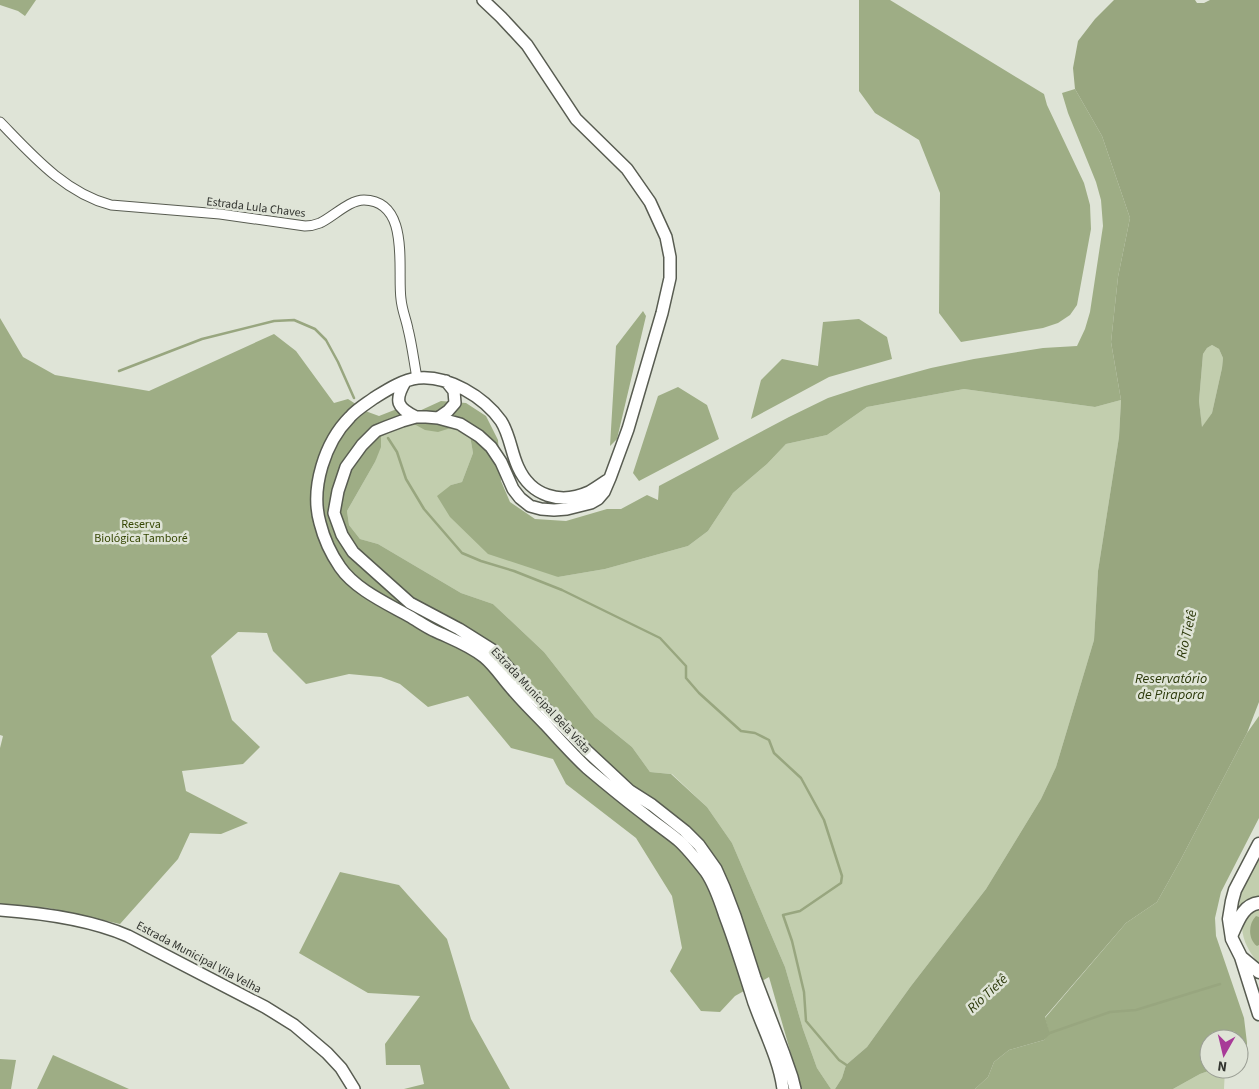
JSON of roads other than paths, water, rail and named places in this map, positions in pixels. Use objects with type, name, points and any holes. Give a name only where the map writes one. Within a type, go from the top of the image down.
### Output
[{"type":"main road","name":"Estrada Municipal Bela Vista","points":[[483,0],[527,45],[576,119],[619,160],[634,178],[650,202],[668,244],[671,268],[668,289],[628,429],[604,492],[591,503],[554,510],[530,506],[520,498],[513,489],[501,462],[491,447],[479,436],[460,424],[438,418],[416,417],[376,431],[362,445],[346,468],[338,490],[334,513],[342,535],[353,552],[410,603],[459,628],[494,651],[526,690],[586,750],[630,791],[652,805],[685,831],[708,856],[716,869],[735,916],[795,1089]]},
{"type":"main road","name":"Estrada Municipal Bela Vista","points":[[610,478],[578,496],[556,497],[544,494],[524,480],[501,422],[478,398],[445,381],[417,378],[386,390],[352,415],[339,429],[330,444],[324,460],[316,500],[319,522],[327,544],[348,577],[358,586],[432,630],[471,648],[485,658],[576,758],[614,791],[680,841],[707,874],[717,894],[780,1072],[783,1089]]},
{"type":"main road","points":[[438,418],[456,403],[454,391],[445,381]]},
{"type":"main road","points":[[405,382],[401,389],[399,402],[403,410],[416,417]]},
{"type":"main road","points":[[1259,844],[1241,878],[1232,901],[1229,919],[1235,947],[1241,957],[1259,1014]]},
{"type":"main road","points":[[1232,934],[1244,911],[1251,905],[1259,903]]},
{"type":"main road","name":"Estrada Municipal Vila Velha","points":[[0,910],[97,924],[128,936],[265,1007],[294,1025],[327,1053],[341,1068],[354,1089]]},
{"type":"main road","points":[[1241,957],[1259,972]]},
{"type":"street","name":"Estrada Lula Chaves","points":[[0,122],[65,184],[98,202],[111,205],[220,214],[305,226],[321,222],[360,200],[370,200],[382,206],[392,215],[400,243],[401,301],[408,327],[417,378]]},
{"type":"water","name":"Reservatório de Pirapora","points":[[1114,0],[1195,0],[1197,3],[1204,3],[1210,0],[1259,0],[1259,702],[1247,733],[1157,902],[1126,923],[1045,1017],[1050,1034],[1044,1040],[1009,1050],[994,1062],[988,1077],[975,1089],[835,1089],[842,1078],[846,1065],[867,1047],[911,986],[986,889],[1041,799],[1056,767],[1094,640],[1098,571],[1119,437],[1121,400],[1111,342],[1118,277],[1130,218],[1102,136],[1075,89],[1073,68],[1078,41],[1095,19]],"holes":[[[1212,345],[1219,349],[1223,358],[1222,368],[1212,413],[1202,427],[1199,401],[1203,354]]]},
{"type":"water","points":[[1256,916],[1259,917],[1259,945],[1257,946],[1252,939],[1250,931],[1253,919]]},
{"type":"waterway","points":[[119,371],[202,339],[274,321],[294,320],[315,329],[326,340],[354,398]]},
{"type":"waterway","points":[[388,438],[397,452],[406,479],[424,509],[462,553],[562,590],[660,638],[686,666],[686,678],[699,693],[741,731],[755,733],[769,740],[774,753],[801,778],[824,820],[842,876],[841,883],[800,911],[783,915],[792,941],[804,992],[806,1021],[839,1060],[848,1066]]},
{"type":"waterway","points":[[1047,1034],[1110,1012],[1136,1010],[1220,984]]},
{"type":"park label","name":"Reserva Biológica Tamboré","points":[[141,531]]},
{"type":"water label","name":"Rio Tietê","points":[[1186,634]]},
{"type":"water label","name":"Rio Tietê","points":[[987,993]]}]
